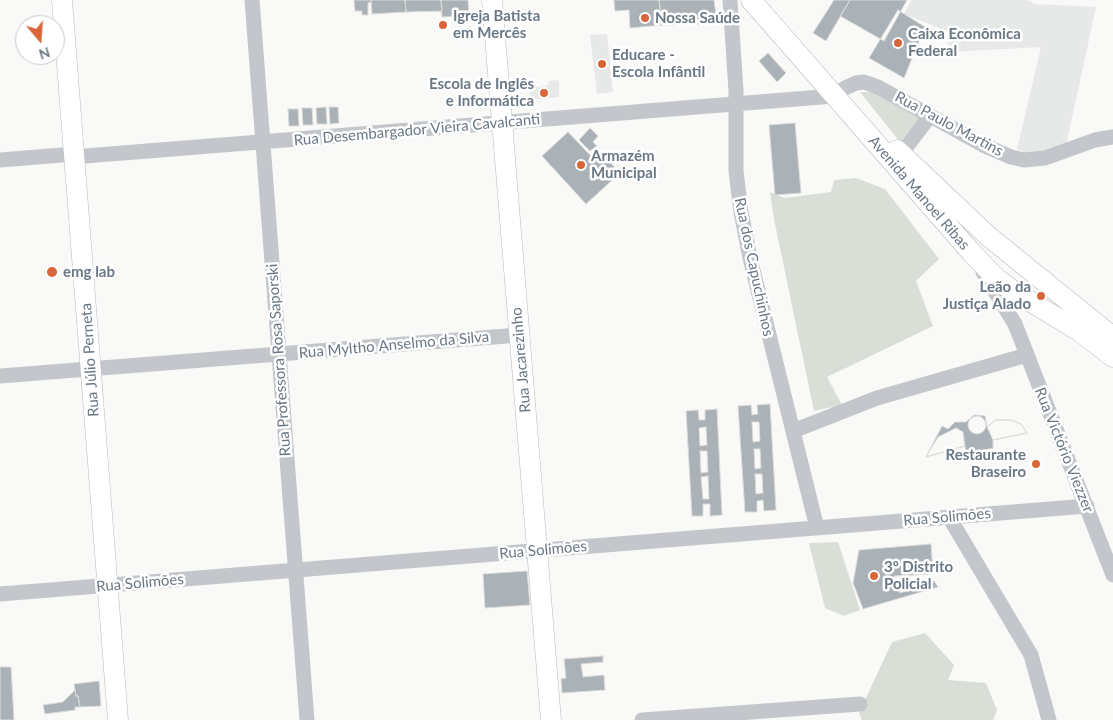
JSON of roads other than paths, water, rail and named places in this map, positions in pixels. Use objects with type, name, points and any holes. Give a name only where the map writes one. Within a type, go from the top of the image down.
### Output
[{"type":"main road","name":"Rua Júlio Perneta","points":[[62,0],[118,720]]},
{"type":"main road","name":"Rua Jacarezinho","points":[[492,0],[550,720]]},
{"type":"main road","name":"Avenida Manoel Ribas","points":[[750,0],[900,154],[988,236],[1113,337]]},
{"type":"main road","name":"Avenida Manoel Ribas","points":[[766,0],[971,252],[996,278],[1016,293],[1072,326],[1113,356]]},
{"type":"main road","points":[[971,252],[974,246],[988,236]]},
{"type":"main road","points":[[1016,293],[1017,260]]},
{"type":"street","name":"Rua Professora Rosa Saporski","points":[[252,0],[307,720]]},
{"type":"street","name":"Rua dos Capuchinhos","points":[[730,0],[736,104],[736,171],[741,212],[750,258],[817,528]]},
{"type":"street","name":"Rua Paulo Martins","points":[[839,92],[856,83],[872,84],[997,151],[1024,160],[1045,158],[1095,140],[1113,137]]},
{"type":"street","name":"Rua Desembargador Vieira Cavalcanti","points":[[0,160],[74,154],[85,156],[502,123],[736,104],[839,92]]},
{"type":"street","points":[[900,154],[930,116]]},
{"type":"street","name":"Rua Victório Viezzer","points":[[971,252],[1015,324],[1113,575]]},
{"type":"street","name":"Rua Victório Viezzer","points":[[1015,324],[1016,293]]},
{"type":"street","name":"Rua Myltho Anselmo da Silva","points":[[0,376],[519,335]]},
{"type":"street","points":[[793,431],[876,398],[1027,355]]},
{"type":"street","name":"Rua Solimões","points":[[0,594],[1086,506]]},
{"type":"street","points":[[949,517],[1031,655],[1049,720]]},
{"type":"street","points":[[642,720],[860,704]]},
{"type":"place","name":"Nossa Saúde","points":[[645,18]]},
{"type":"place","name":"Igreja Batista em Mercês","points":[[443,25]]},
{"type":"place","name":"Caixa Econômica Federal","points":[[898,43]]},
{"type":"place","name":"Educare - Escola Infântil","points":[[602,64]]},
{"type":"place","name":"Escola de Inglês e Informática","points":[[544,93]]},
{"type":"place","name":"Armazém Municipal","points":[[581,165]]},
{"type":"place","name":"emg lab","points":[[52,272]]},
{"type":"place","name":"Leão da Justiça Alado","points":[[1041,296]]},
{"type":"place","name":"Restaurante Braseiro","points":[[1036,464]]},
{"type":"place","name":"3º Distrito Policial","points":[[874,576]]}]
